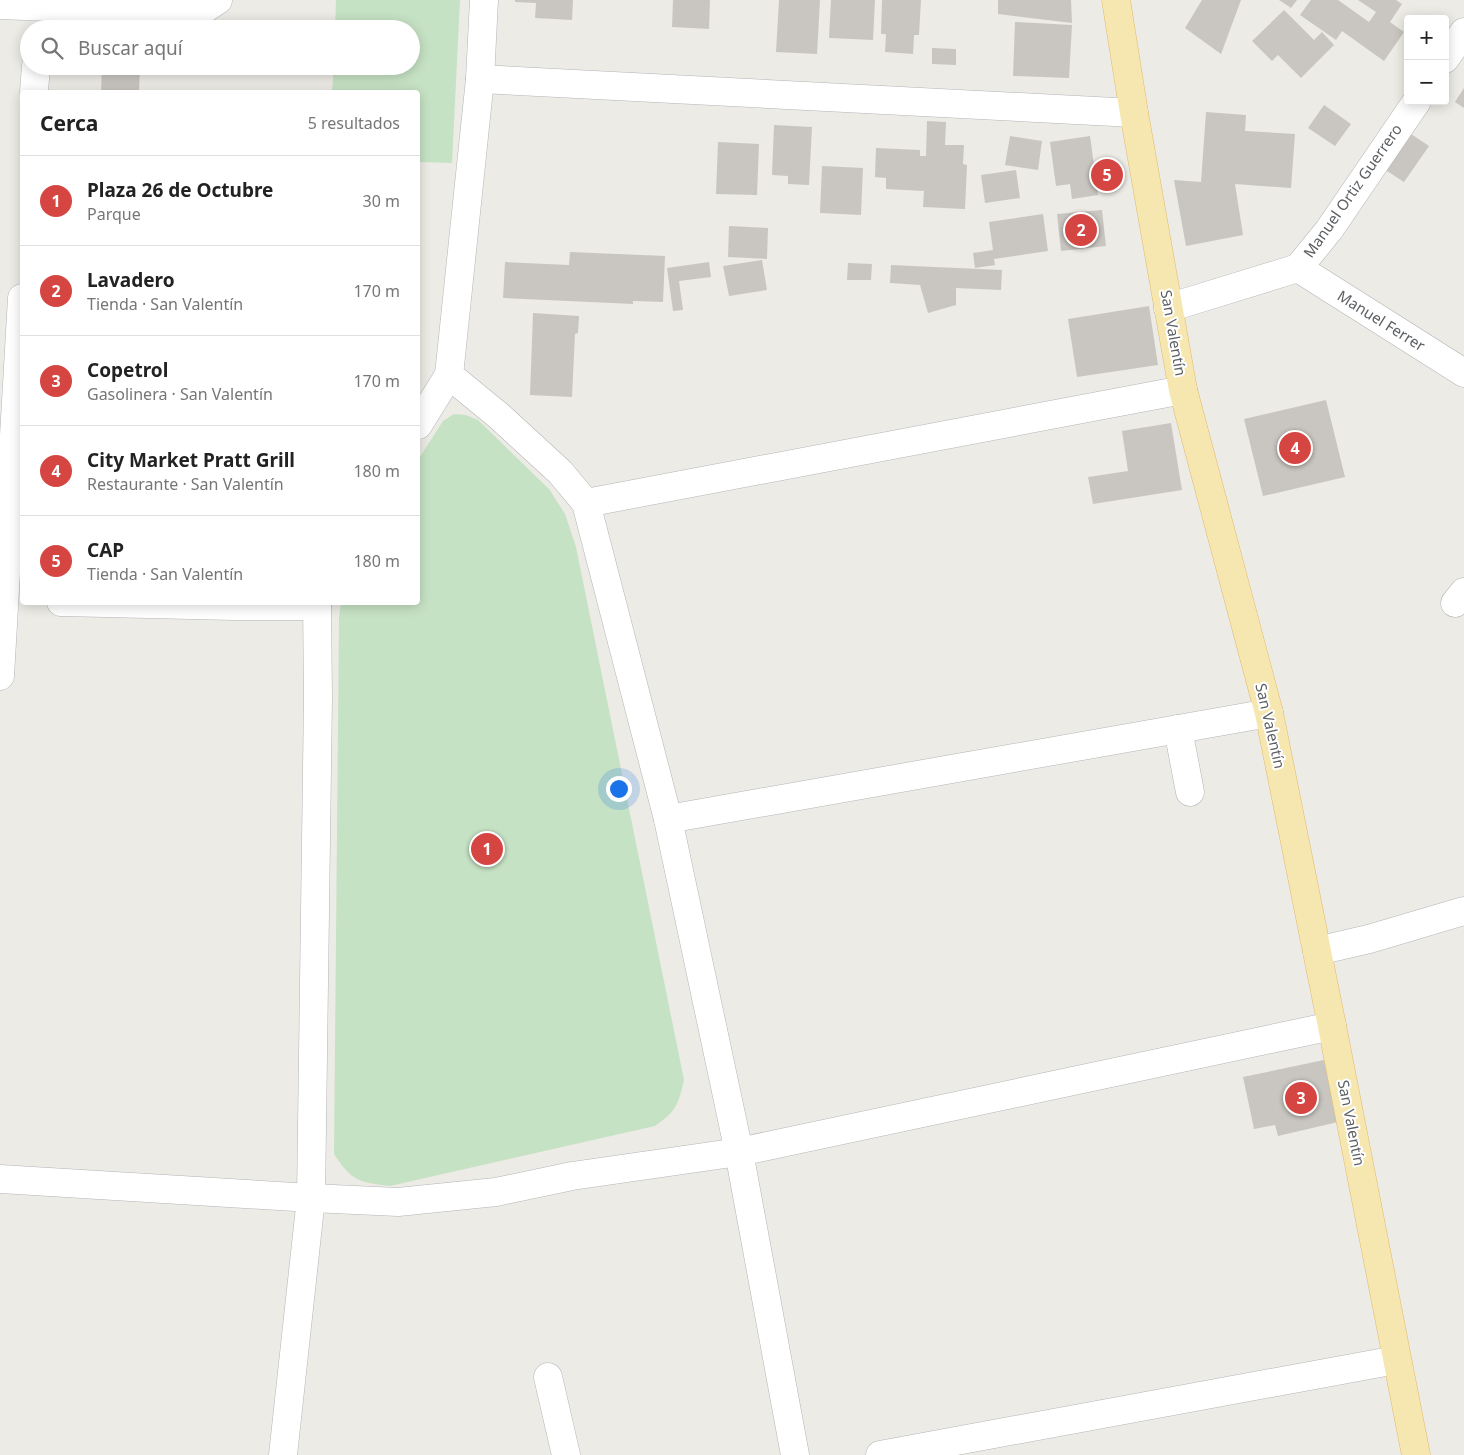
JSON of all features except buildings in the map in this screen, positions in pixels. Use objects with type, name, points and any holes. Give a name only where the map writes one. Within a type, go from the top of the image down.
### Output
[{"type":"main road","name":"San Valentín","points":[[1116,0],[1183,390],[1269,713],[1416,1455]]},
{"type":"street","points":[[0,5],[39,12],[198,13],[218,0]]},
{"type":"street","points":[[420,422],[448,375],[480,79],[484,0]]},
{"type":"street","points":[[1449,53],[1464,32]]},
{"type":"street","points":[[34,90],[35,75]]},
{"type":"street","points":[[480,79],[1134,113]]},
{"type":"street","name":"Manuel Ortiz Guerrero","points":[[1168,308],[1298,268],[1329,230],[1414,105]]},
{"type":"street","name":"Manuel Ferrer","points":[[1298,268],[1464,374]]},
{"type":"street","points":[[0,676],[9,601],[20,345]]},
{"type":"street","points":[[448,375],[499,416],[560,472],[586,503],[668,819],[738,1152],[795,1455]]},
{"type":"street","points":[[586,503],[1183,390]]},
{"type":"street","points":[[183,605],[270,605]]},
{"type":"street","points":[[282,1455],[311,1198],[318,697],[317,605]]},
{"type":"street","points":[[668,819],[1269,713]]},
{"type":"street","points":[[1178,729],[1190,792]]},
{"type":"street","points":[[1317,951],[1369,939],[1464,911]]},
{"type":"street","points":[[0,1179],[398,1202],[496,1192],[572,1176],[738,1152],[1332,1026]]},
{"type":"street","points":[[880,1455],[1396,1360]]},
{"type":"street","points":[[548,1377],[566,1455]]},
{"type":"green space","points":[[336,0],[460,0],[452,163],[420,162],[420,90],[332,90],[333,75],[420,75],[420,20],[335,20]]},
{"type":"green space","points":[[454,414],[466,415],[478,420],[549,489],[565,514],[576,547],[684,1080],[680,1096],[672,1112],[655,1126],[390,1186],[363,1182],[357,1179],[346,1170],[334,1154],[339,617],[341,605],[420,605],[420,457],[443,421]]},
{"type":"place","name":"CAP","points":[[1107,175]]},
{"type":"place","name":"Lavadero","points":[[1081,230]]},
{"type":"place","name":"City Market Pratt Grill","points":[[1295,448]]},
{"type":"place","name":"Plaza 26 de Octubre","points":[[487,849]]},
{"type":"place","name":"Copetrol","points":[[1301,1098]]}]
